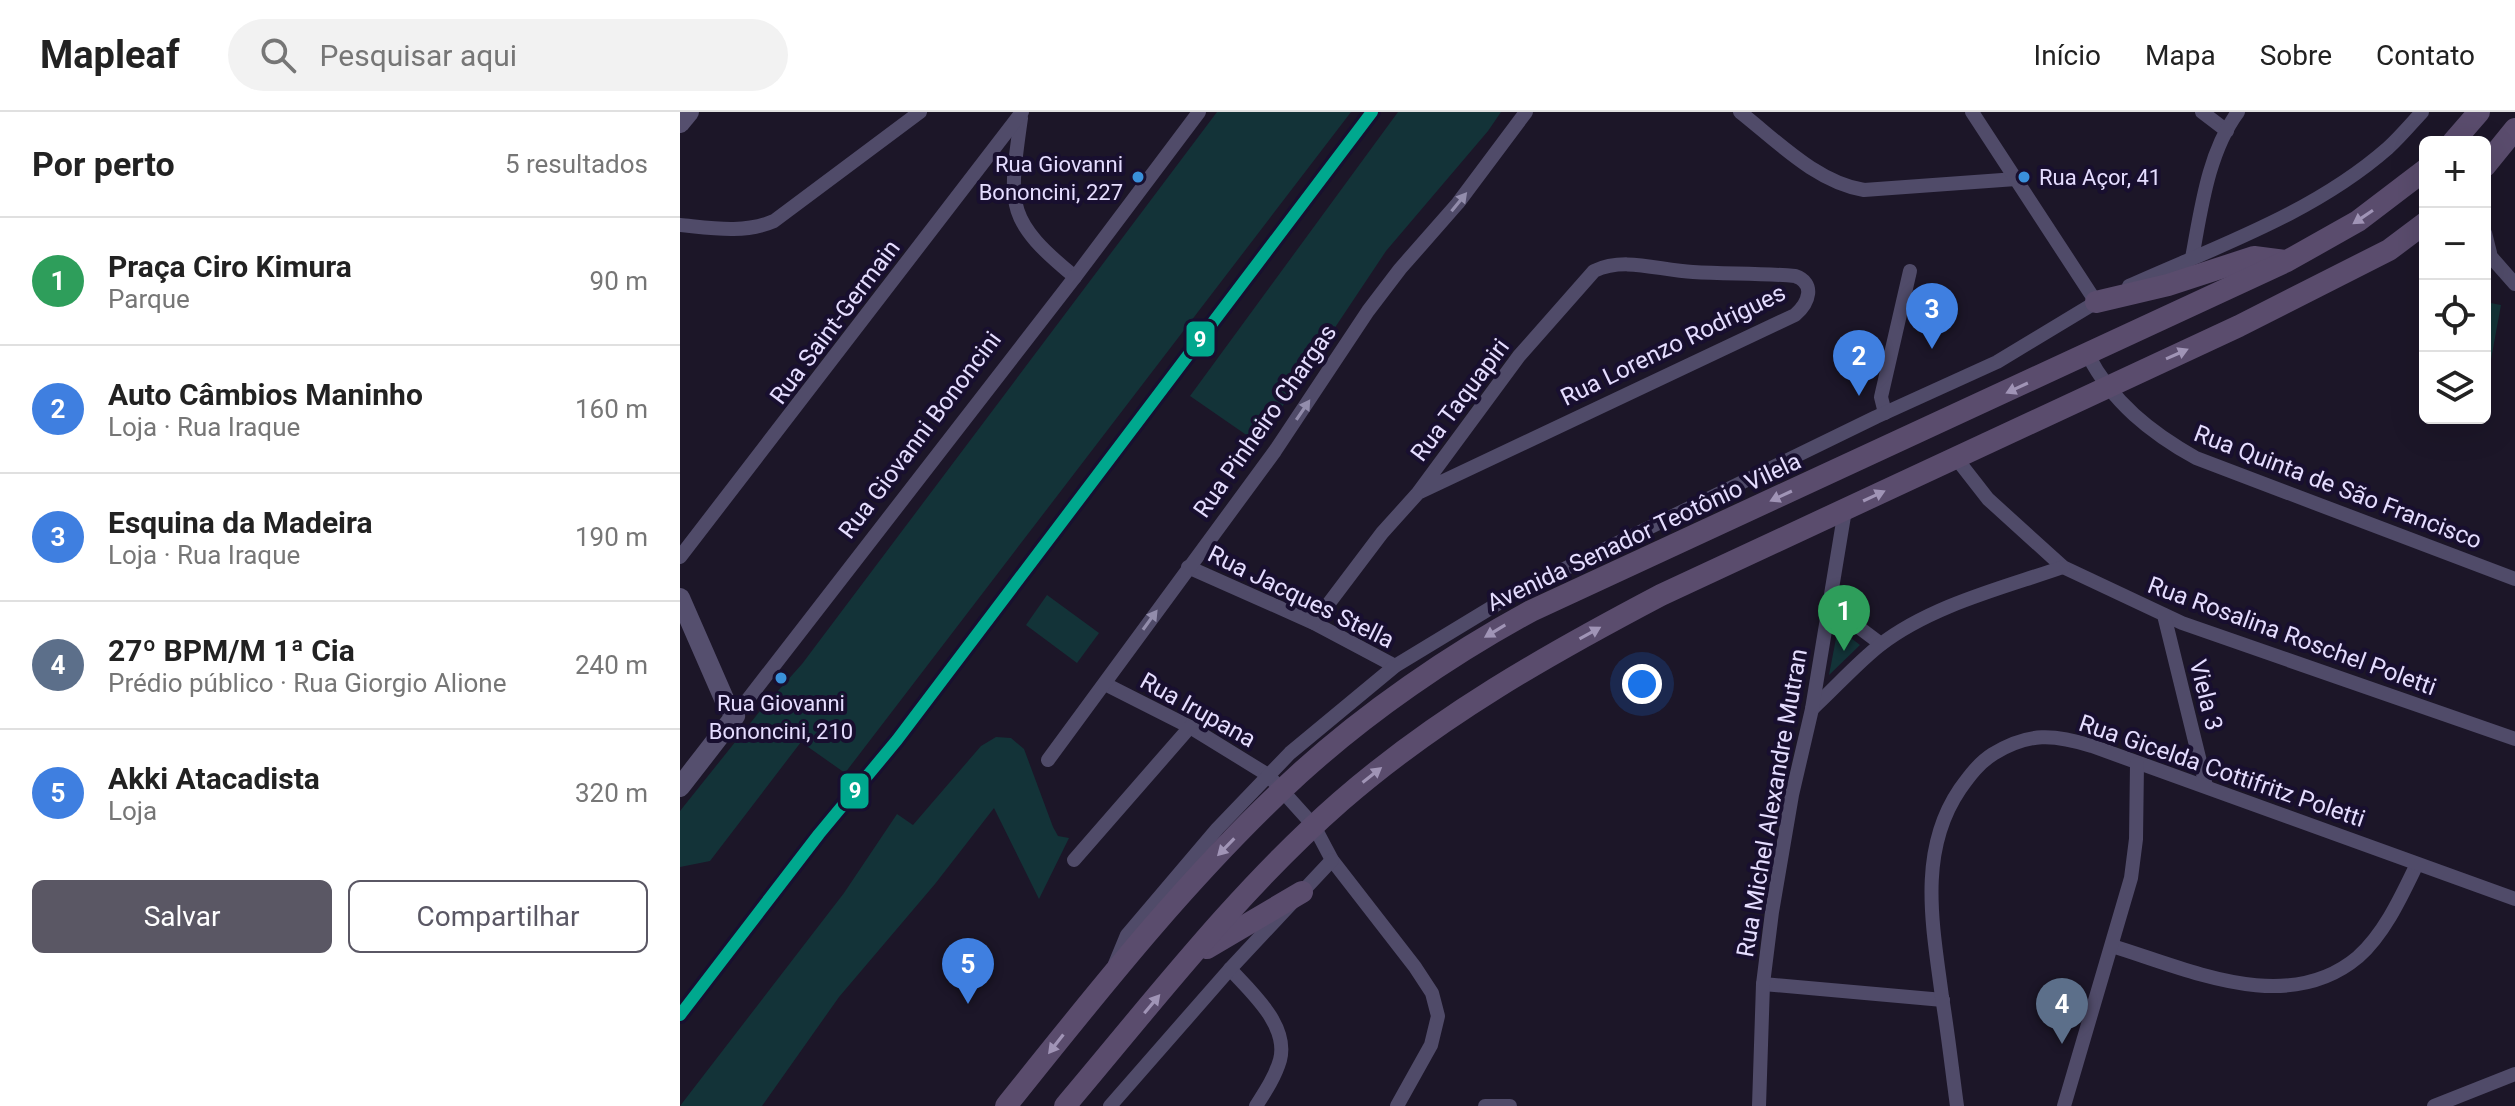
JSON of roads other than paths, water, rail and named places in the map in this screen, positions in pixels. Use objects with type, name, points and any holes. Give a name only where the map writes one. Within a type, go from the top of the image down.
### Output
[{"type":"main road","points":[[2458,136],[2479,112]]},
{"type":"main road","points":[[2491,159],[2515,129]]},
{"type":"main road","name":"Avenida Senador Teotônio Vilela","points":[[1006,1106],[1274,784],[1306,768],[1391,700],[1473,644],[1531,611],[2287,261],[2358,221],[2419,175]]},
{"type":"main road","points":[[1065,1106],[1192,957],[1314,826],[1363,782],[1465,705],[1661,595],[2333,279],[2389,250],[2419,230]]},
{"type":"main road","points":[[2096,302],[2168,285],[2254,257],[2287,261]]},
{"type":"main road","points":[[1192,957],[1302,892]]},
{"type":"street","points":[[680,123],[689,112]]},
{"type":"street","points":[[680,225],[731,229],[774,221],[920,112]]},
{"type":"street","name":"Rua Giovanni Bononcini","points":[[682,780],[1075,277],[1199,112]]},
{"type":"street","name":"Rua Pinheiro Chargas","points":[[1048,760],[1275,451],[1368,311],[1458,203],[1526,112]]},
{"type":"street","points":[[1740,112],[1822,175],[1848,188],[1864,190],[2016,179]]},
{"type":"street","points":[[1972,112],[2096,302]]},
{"type":"street","points":[[2202,112],[2227,131]]},
{"type":"street","points":[[2192,258],[2203,201],[2227,131],[2238,112]]},
{"type":"street","name":"Avenida Senador Teotônio Vilela","points":[[1274,784],[1290,753],[1395,666],[1517,592],[1885,413],[1997,362],[2096,302],[2287,215],[2328,192],[2388,147],[2422,112]]},
{"type":"street","points":[[1022,113],[1013,181],[1013,196],[1019,215],[1038,246],[1075,277]]},
{"type":"street","name":"Rua Saint-Germain","points":[[680,557],[1022,113]]},
{"type":"street","points":[[2491,257],[2515,284]]},
{"type":"street","name":"Rua Taquapiri","points":[[1314,623],[1382,533],[1418,493],[1519,356],[1584,279],[1605,266],[1616,264],[1675,271]]},
{"type":"street","name":"Rua Lorenzo Rodrigues","points":[[1418,493],[1795,315],[1809,293],[1803,279],[1795,276],[1675,271]]},
{"type":"street","points":[[1885,413],[1881,397],[1910,271]]},
{"type":"street","name":"Rua Quinta de São Francisco","points":[[2088,355],[2106,386],[2153,432],[2196,458],[2515,579]]},
{"type":"street","name":"Rua Rosalina Roschel Poletti","points":[[1956,458],[1988,499],[2063,567],[2164,615],[2515,739]]},
{"type":"street","name":"Rua Michel Alexandre Mutran","points":[[1759,1106],[1763,984],[1782,846],[1812,709],[1845,510]]},
{"type":"street","name":"Rua Jacques Stella","points":[[1188,567],[1314,623],[1395,666]]},
{"type":"street","points":[[1812,709],[1881,644],[1934,614],[2063,567]]},
{"type":"street","points":[[680,598],[725,701],[735,716]]},
{"type":"street","points":[[1829,605],[1881,644]]},
{"type":"street","name":"Viela 3","points":[[2164,615],[2206,786]]},
{"type":"street","name":"Rua Irupana","points":[[1105,684],[1190,727],[1274,784],[1314,826],[1332,860],[1415,967],[1432,993],[1438,1016],[1431,1045],[1397,1106]]},
{"type":"street","points":[[1074,860],[1190,727]]},
{"type":"street","name":"Rua Gicelda Cottifritz Poletti","points":[[1957,1106],[1930,903],[1933,863],[1945,816],[1954,798],[1974,769],[2015,742],[2051,737],[2092,746],[2515,899]]},
{"type":"street","points":[[2063,1106],[2112,946],[2134,857],[2137,764]]},
{"type":"street","points":[[1110,1106],[1230,969],[1332,860]]},
{"type":"street","points":[[2112,946],[2238,983],[2268,988],[2315,981],[2340,970],[2360,955],[2394,909],[2417,864]]},
{"type":"street","points":[[1230,969],[1259,1001],[1280,1038],[1280,1059],[1256,1106]]},
{"type":"street","points":[[1763,984],[1943,1000]]},
{"type":"street","points":[[2434,1106],[2515,1074]]},
{"type":"street","points":[[1485,1106],[1510,1106]]},
{"type":"place","name":"Rua Giovanni Bononcini, 227","points":[[1138,177]]},
{"type":"place","name":"Rua Açor, 41","points":[[2024,177]]},
{"type":"place","name":"Esquina da Madeira","points":[[1932,349]]},
{"type":"place","name":"Auto Câmbios Maninho","points":[[1859,396]]},
{"type":"place","name":"Praça Ciro Kimura","points":[[1844,651]]},
{"type":"place","name":"Rua Giovanni Bononcini, 210","points":[[781,678]]},
{"type":"place","name":"Akki Atacadista","points":[[968,1004]]},
{"type":"place","name":"27º BPM/M 1ª Cia","points":[[2062,1044]]}]
